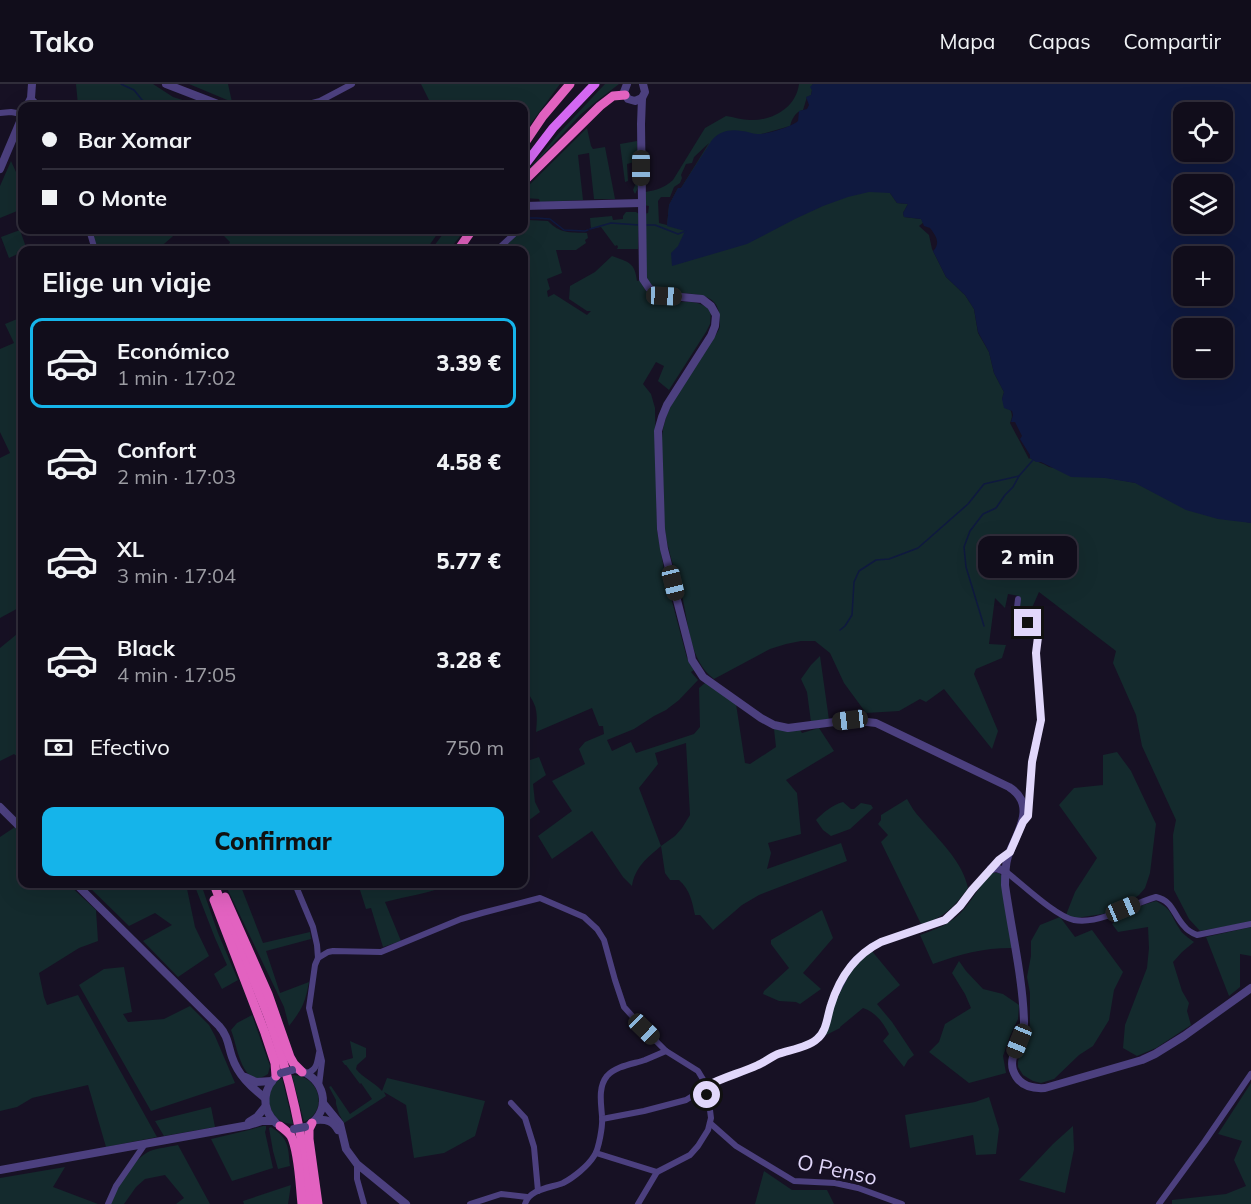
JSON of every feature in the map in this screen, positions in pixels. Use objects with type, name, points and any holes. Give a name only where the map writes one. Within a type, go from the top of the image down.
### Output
[{"type":"highway","points":[[528,138],[570,84]]},
{"type":"highway","points":[[528,177],[600,106],[613,96],[629,98]]},
{"type":"highway","points":[[209,888],[265,1032],[276,1077]]},
{"type":"highway","points":[[215,888],[268,1015],[283,1060],[299,1129],[310,1204]]},
{"type":"highway","points":[[221,888],[268,994],[290,1057],[304,1073]]},
{"type":"highway","points":[[277,1123],[289,1133],[293,1140],[302,1204]]},
{"type":"highway","points":[[311,1123],[309,1134],[318,1204]]},
{"type":"main road","points":[[528,161],[553,128],[595,84]]},
{"type":"main road","points":[[463,246],[473,234]]},
{"type":"street","points":[[29,102],[32,84]]},
{"type":"street","points":[[166,84],[213,102]]},
{"type":"street","points":[[314,102],[352,84]]},
{"type":"street","points":[[627,84],[624,89],[641,124]]},
{"type":"street","points":[[643,84],[645,92],[642,98],[641,124],[641,203],[644,279],[652,291],[664,296],[702,299],[711,306],[716,315],[713,332],[667,405],[658,431],[661,529],[664,549],[691,655],[699,672],[719,689],[774,725],[788,728],[850,720],[876,723],[893,729],[1009,787],[1018,795],[1023,806],[1023,822]]},
{"type":"street","points":[[629,98],[638,101],[642,98]]},
{"type":"street","points":[[0,113],[18,114]]},
{"type":"street","points":[[0,169],[18,125]]},
{"type":"street","points":[[528,206],[641,203]]},
{"type":"street","points":[[501,246],[514,234]]},
{"type":"street","points":[[1018,599],[1016,616],[1039,629],[1036,653],[1041,720],[1032,762],[1028,816],[1010,852],[1005,871],[1005,885],[1023,999],[1024,1027],[1011,1066],[1016,1078],[1025,1086],[1045,1088],[1149,1057],[1176,1042],[1251,988]]},
{"type":"street","points":[[1018,795],[1029,791]]},
{"type":"street","points":[[0,807],[18,825]]},
{"type":"street","points":[[602,1119],[686,1100],[707,1086],[759,1065],[777,1054],[817,1040],[825,1027],[831,1003],[846,974],[857,959],[881,942],[945,920],[1004,855],[1010,852]]},
{"type":"street","points":[[991,869],[1005,871],[1062,915],[1074,920],[1092,920],[1156,897],[1168,902],[1184,926],[1197,935],[1251,924]]},
{"type":"street","points":[[80,888],[219,1026],[226,1036],[238,1071],[246,1082],[265,1098]]},
{"type":"street","points":[[297,888],[313,927],[318,958],[309,1008],[322,1061],[319,1086]]},
{"type":"street","points":[[318,958],[333,951],[381,952],[461,919],[540,898],[584,917],[597,929],[604,940],[624,1007],[666,1051],[698,1071],[707,1086],[711,1118],[708,1130],[690,1155],[657,1172],[638,1204]]},
{"type":"street","points":[[470,1204],[501,1194],[526,1201],[532,1193],[564,1182],[576,1175],[596,1153],[602,1119],[600,1101],[602,1087],[607,1076],[617,1069],[666,1051]]},
{"type":"street","points":[[304,1073],[313,1071],[319,1053]]},
{"type":"street","points":[[238,1071],[256,1082],[292,1070],[304,1073],[319,1086],[323,1103],[320,1114],[311,1123]]},
{"type":"street","points":[[1159,1204],[1251,1074]]},
{"type":"street","points":[[276,1077],[265,1098],[266,1107],[277,1123]]},
{"type":"street","points":[[323,1103],[340,1124],[348,1154],[406,1204]]},
{"type":"street","points":[[511,1103],[525,1118],[534,1147],[538,1191]]},
{"type":"street","points":[[239,1127],[254,1119],[266,1107]]},
{"type":"street","points":[[0,1170],[262,1121],[294,1129],[326,1119],[333,1123],[342,1136]]},
{"type":"street","name":"O Penso","points":[[710,1123],[736,1146],[794,1181],[835,1183],[858,1188],[902,1204]]},
{"type":"street","points":[[108,1204],[116,1186],[145,1144]]},
{"type":"street","points":[[596,1153],[657,1172]]},
{"type":"street","points":[[357,1164],[357,1179],[364,1204]]},
{"type":"green space","points":[[76,84],[153,84],[173,97],[189,102],[78,102]]},
{"type":"green space","points":[[189,84],[228,84],[232,102]]},
{"type":"green space","points":[[421,84],[560,84],[528,128],[528,102],[430,102]]},
{"type":"green space","points":[[605,84],[619,84],[580,115],[528,171],[559,133]]},
{"type":"green space","points":[[799,84],[813,84],[811,95],[807,97],[803,110],[796,114],[790,126],[758,135],[890,193],[897,203],[908,204],[903,213],[904,217],[921,219],[924,222],[919,226],[929,235],[932,249],[946,277],[965,295],[974,309],[978,333],[989,352],[994,373],[1004,392],[1002,399],[1012,413],[1010,423],[1029,459],[1049,467],[1136,483],[1186,509],[1251,523],[1251,922],[1200,931],[1189,919],[1174,890],[1173,835],[1176,820],[1142,746],[1136,715],[1113,663],[1116,651],[1039,592],[1027,619],[1021,615],[1019,610],[1019,596],[1008,594],[1005,608],[995,598],[989,644],[1006,645],[1002,658],[976,669],[974,674],[998,731],[992,749],[944,689],[926,702],[920,699],[899,711],[866,713],[844,683],[830,653],[815,641],[801,641],[770,649],[714,679],[699,662],[691,641],[682,596],[666,538],[662,440],[663,427],[672,403],[719,329],[720,315],[714,302],[708,298],[664,291],[651,285],[646,275],[644,214],[648,213],[649,206],[644,205],[645,192],[667,185],[673,180],[705,128],[726,116],[744,120],[767,118],[788,106]],"holes":[[[709,143],[681,188],[678,188],[669,205],[667,225],[659,223],[658,201],[661,197],[670,197],[674,187],[680,183],[686,164],[692,163],[694,157]]]},
{"type":"green space","points":[[587,128],[593,149],[605,147],[615,199],[594,199],[589,153],[578,155],[583,200],[540,202],[539,199],[528,198],[528,186]]},
{"type":"green space","points":[[637,141],[638,188],[635,194],[633,190],[637,181],[634,162],[627,164],[628,181],[625,182],[620,144]]},
{"type":"green space","points":[[11,161],[16,172],[18,171],[18,211],[0,218],[0,186]]},
{"type":"green space","points":[[626,212],[639,214],[638,249],[617,249],[617,245],[615,246],[601,227],[591,229],[590,218],[612,216],[613,220],[623,219]]},
{"type":"green space","points":[[528,220],[548,221],[561,230],[587,233],[586,243],[576,250],[556,250],[562,273],[547,279],[550,289],[547,291],[548,297],[554,294],[587,315],[591,311],[587,311],[569,299],[570,286],[595,272],[612,256],[630,264],[637,281],[641,280],[647,292],[655,298],[664,301],[693,302],[711,311],[710,324],[706,332],[669,390],[658,381],[664,366],[656,362],[643,384],[651,394],[655,408],[657,530],[665,575],[687,658],[694,670],[691,672],[698,680],[666,710],[634,729],[607,740],[612,751],[631,742],[636,753],[694,734],[700,727],[699,688],[705,683],[736,704],[745,763],[750,764],[776,747],[774,729],[800,730],[802,733],[819,728],[834,751],[786,780],[797,793],[801,834],[768,843],[771,853],[767,869],[841,843],[847,861],[759,895],[742,905],[713,930],[700,915],[695,915],[690,896],[683,884],[679,880],[670,880],[665,873],[661,846],[639,868],[632,886],[623,877],[592,831],[552,859],[538,836],[572,811],[552,781],[585,764],[579,749],[585,742],[604,734],[603,726],[599,726],[592,708],[536,732],[536,708],[528,694],[528,246],[506,246],[517,234],[528,234]],"holes":[[[686,743],[690,815],[675,836],[661,846],[639,788],[658,764],[655,753]]]},
{"type":"green space","points":[[18,231],[26,246],[18,246],[18,254],[9,258],[1,237]]},
{"type":"green space","points":[[92,234],[175,234],[162,246],[96,246]]},
{"type":"green space","points":[[222,234],[437,234],[429,246],[228,246],[230,242]]},
{"type":"green space","points":[[443,234],[462,234],[452,246],[434,246]]},
{"type":"green space","points":[[18,319],[18,608],[0,618],[0,458],[10,453],[0,432],[0,349],[14,343],[5,324]]},
{"type":"green space","points":[[18,633],[18,757],[14,754],[0,761],[0,648]]},
{"type":"green space","points":[[820,656],[829,720],[811,722],[807,692],[801,679]]},
{"type":"green space","points":[[1117,752],[1131,771],[1156,824],[1150,873],[1145,888],[1139,895],[1115,912],[1064,920],[1075,892],[1097,858],[1059,805],[1074,788],[1103,785],[1103,755]]},
{"type":"green space","points":[[539,757],[546,775],[533,784],[535,802],[540,812],[528,821],[528,761]]},
{"type":"green space","points":[[907,799],[955,860],[968,888],[948,911],[936,919],[921,924],[881,842],[888,835],[878,824],[881,815]]},
{"type":"green space","points":[[843,802],[851,809],[861,803],[871,805],[873,808],[850,829],[831,836],[816,820],[828,809]]},
{"type":"green space","points":[[15,827],[18,830],[18,888],[72,888],[96,910],[98,941],[79,948],[39,973],[44,997],[47,1005],[78,995],[157,1137],[106,1147],[88,1085],[32,1098],[17,1107],[0,1111],[0,837]]},
{"type":"green space","points":[[992,873],[999,873],[1002,876],[1012,948],[972,952],[933,964],[920,935],[939,928],[955,918]]},
{"type":"green space","points":[[90,888],[187,888],[195,927],[209,956],[178,977],[143,941],[172,925],[155,913],[129,926]]},
{"type":"green space","points":[[196,888],[202,888],[238,980],[222,989],[214,974],[227,965]]},
{"type":"green space","points":[[227,888],[242,888],[263,943],[310,932],[311,939],[266,951],[280,993],[309,982],[302,1006],[289,1026],[284,1007]]},
{"type":"green space","points":[[439,888],[385,902],[401,941],[383,947],[371,908],[366,909],[360,890]]},
{"type":"green space","points":[[1156,901],[1168,910],[1180,930],[1194,942],[1173,962],[1182,991],[1189,1003],[1187,1011],[1191,1025],[1156,1048],[1137,1056],[1123,1048],[1125,1025],[1147,968],[1148,927],[1118,932],[1112,924],[1132,910]]},
{"type":"green space","points":[[822,910],[833,938],[803,973],[821,989],[800,1004],[779,1001],[763,994],[789,968],[771,944],[771,940]]},
{"type":"green space","points":[[1060,917],[1075,937],[1092,930],[1123,972],[1114,990],[1109,1020],[1093,1046],[1079,1055],[1054,1079],[1041,1083],[1023,1075],[1018,1067],[1030,1025],[1030,993],[1027,977],[1031,941],[1040,925]]},
{"type":"green space","points":[[1251,927],[1251,956],[1240,954],[1240,987],[1229,996],[1206,937]]},
{"type":"green space","points":[[871,950],[900,985],[877,1004],[914,1055],[904,1067],[883,1041],[889,1034],[884,1025],[875,1015],[863,1008],[840,1028],[824,1036],[837,997],[854,965]]},
{"type":"green space","points":[[959,961],[983,989],[1003,994],[1019,1005],[1018,1019],[1003,1056],[1006,1073],[969,1083],[929,1052],[939,1042],[945,1024],[971,1008],[952,973]]},
{"type":"green space","points":[[124,967],[132,1012],[123,1014],[128,1022],[164,1019],[190,1006],[209,1025],[235,1083],[151,1111],[79,985],[104,969]]},
{"type":"green space","points":[[252,1015],[270,1066],[268,1074],[259,1078],[252,1077],[246,1072],[238,1055],[231,1030],[237,1023]]},
{"type":"green space","points":[[350,1041],[366,1048],[366,1057],[356,1069],[382,1091],[387,1078],[485,1101],[475,1136],[444,1153],[414,1158],[406,1105],[384,1092],[386,1096],[344,1123],[329,1087],[331,1086],[350,1114],[372,1099],[342,1061],[353,1058]]},
{"type":"green space","points":[[292,1075],[309,1081],[318,1094],[317,1110],[304,1122]]},
{"type":"green space","points":[[282,1078],[293,1124],[277,1118],[270,1105],[271,1090]]},
{"type":"green space","points":[[1251,1083],[1251,1204],[1172,1204],[1172,1200],[1226,1194],[1246,1186],[1234,1160],[1242,1141],[1218,1134]]},
{"type":"green space","points":[[989,1097],[999,1129],[996,1154],[976,1155],[973,1135],[910,1148],[905,1115],[975,1102]]},
{"type":"green space","points":[[211,1107],[215,1127],[164,1136],[155,1121]]},
{"type":"green space","points":[[266,1126],[265,1132],[273,1168],[232,1181],[211,1139]]},
{"type":"green space","points":[[1073,1126],[1074,1149],[1065,1193],[1019,1180],[1053,1144]]},
{"type":"green space","points":[[271,1127],[284,1139],[289,1153],[290,1166],[278,1169],[269,1128]]},
{"type":"green space","points":[[178,1145],[210,1204],[176,1204],[184,1198],[165,1175],[145,1179],[124,1204],[110,1204],[126,1174],[137,1160],[150,1151]]},
{"type":"green space","points":[[65,1167],[53,1187],[98,1204],[0,1204],[0,1178]]},
{"type":"green space","points":[[764,1171],[792,1190],[827,1190],[834,1204],[755,1204]]},
{"type":"green space","points":[[291,1185],[288,1204],[244,1204],[243,1201]]},
{"type":"water","points":[[813,84],[1251,84],[1251,523],[1218,519],[1186,510],[1135,483],[1105,478],[1071,477],[1030,458],[1020,439],[1022,436],[1015,422],[1011,422],[1012,411],[1004,408],[1002,399],[1004,392],[994,373],[989,352],[978,332],[974,309],[965,295],[946,277],[933,251],[937,242],[936,237],[930,228],[924,226],[921,219],[904,217],[903,213],[908,204],[897,203],[890,193],[869,192],[848,197],[795,219],[747,244],[672,266],[671,253],[678,246],[685,231],[667,226],[669,205],[678,188],[681,188],[712,140],[729,131],[738,130],[761,134],[795,123],[798,121],[799,111],[807,109],[809,105],[806,97],[811,95],[810,87]]},
{"type":"waterway","points":[[121,84],[134,90],[144,102]]},
{"type":"waterway","points":[[528,218],[550,219],[564,230],[588,230]]},
{"type":"waterway","points":[[590,229],[611,223],[639,225]]},
{"type":"waterway","points":[[646,225],[655,225],[678,234],[686,231]]},
{"type":"waterway","points":[[984,626],[966,567],[964,547],[970,531],[983,514],[996,508],[1033,460]]},
{"type":"waterway","points":[[840,630],[852,615],[854,582],[859,571],[876,560],[889,559],[918,548],[968,504],[984,484],[1019,476]]},
{"type":"route","points":[[707,1095],[707,1086],[759,1065],[777,1054],[817,1040],[825,1027],[831,1003],[852,963],[871,947],[881,942],[945,920],[999,860],[1010,852],[1028,816],[1032,762],[1041,720],[1036,653],[1039,629],[1028,623]]}]
